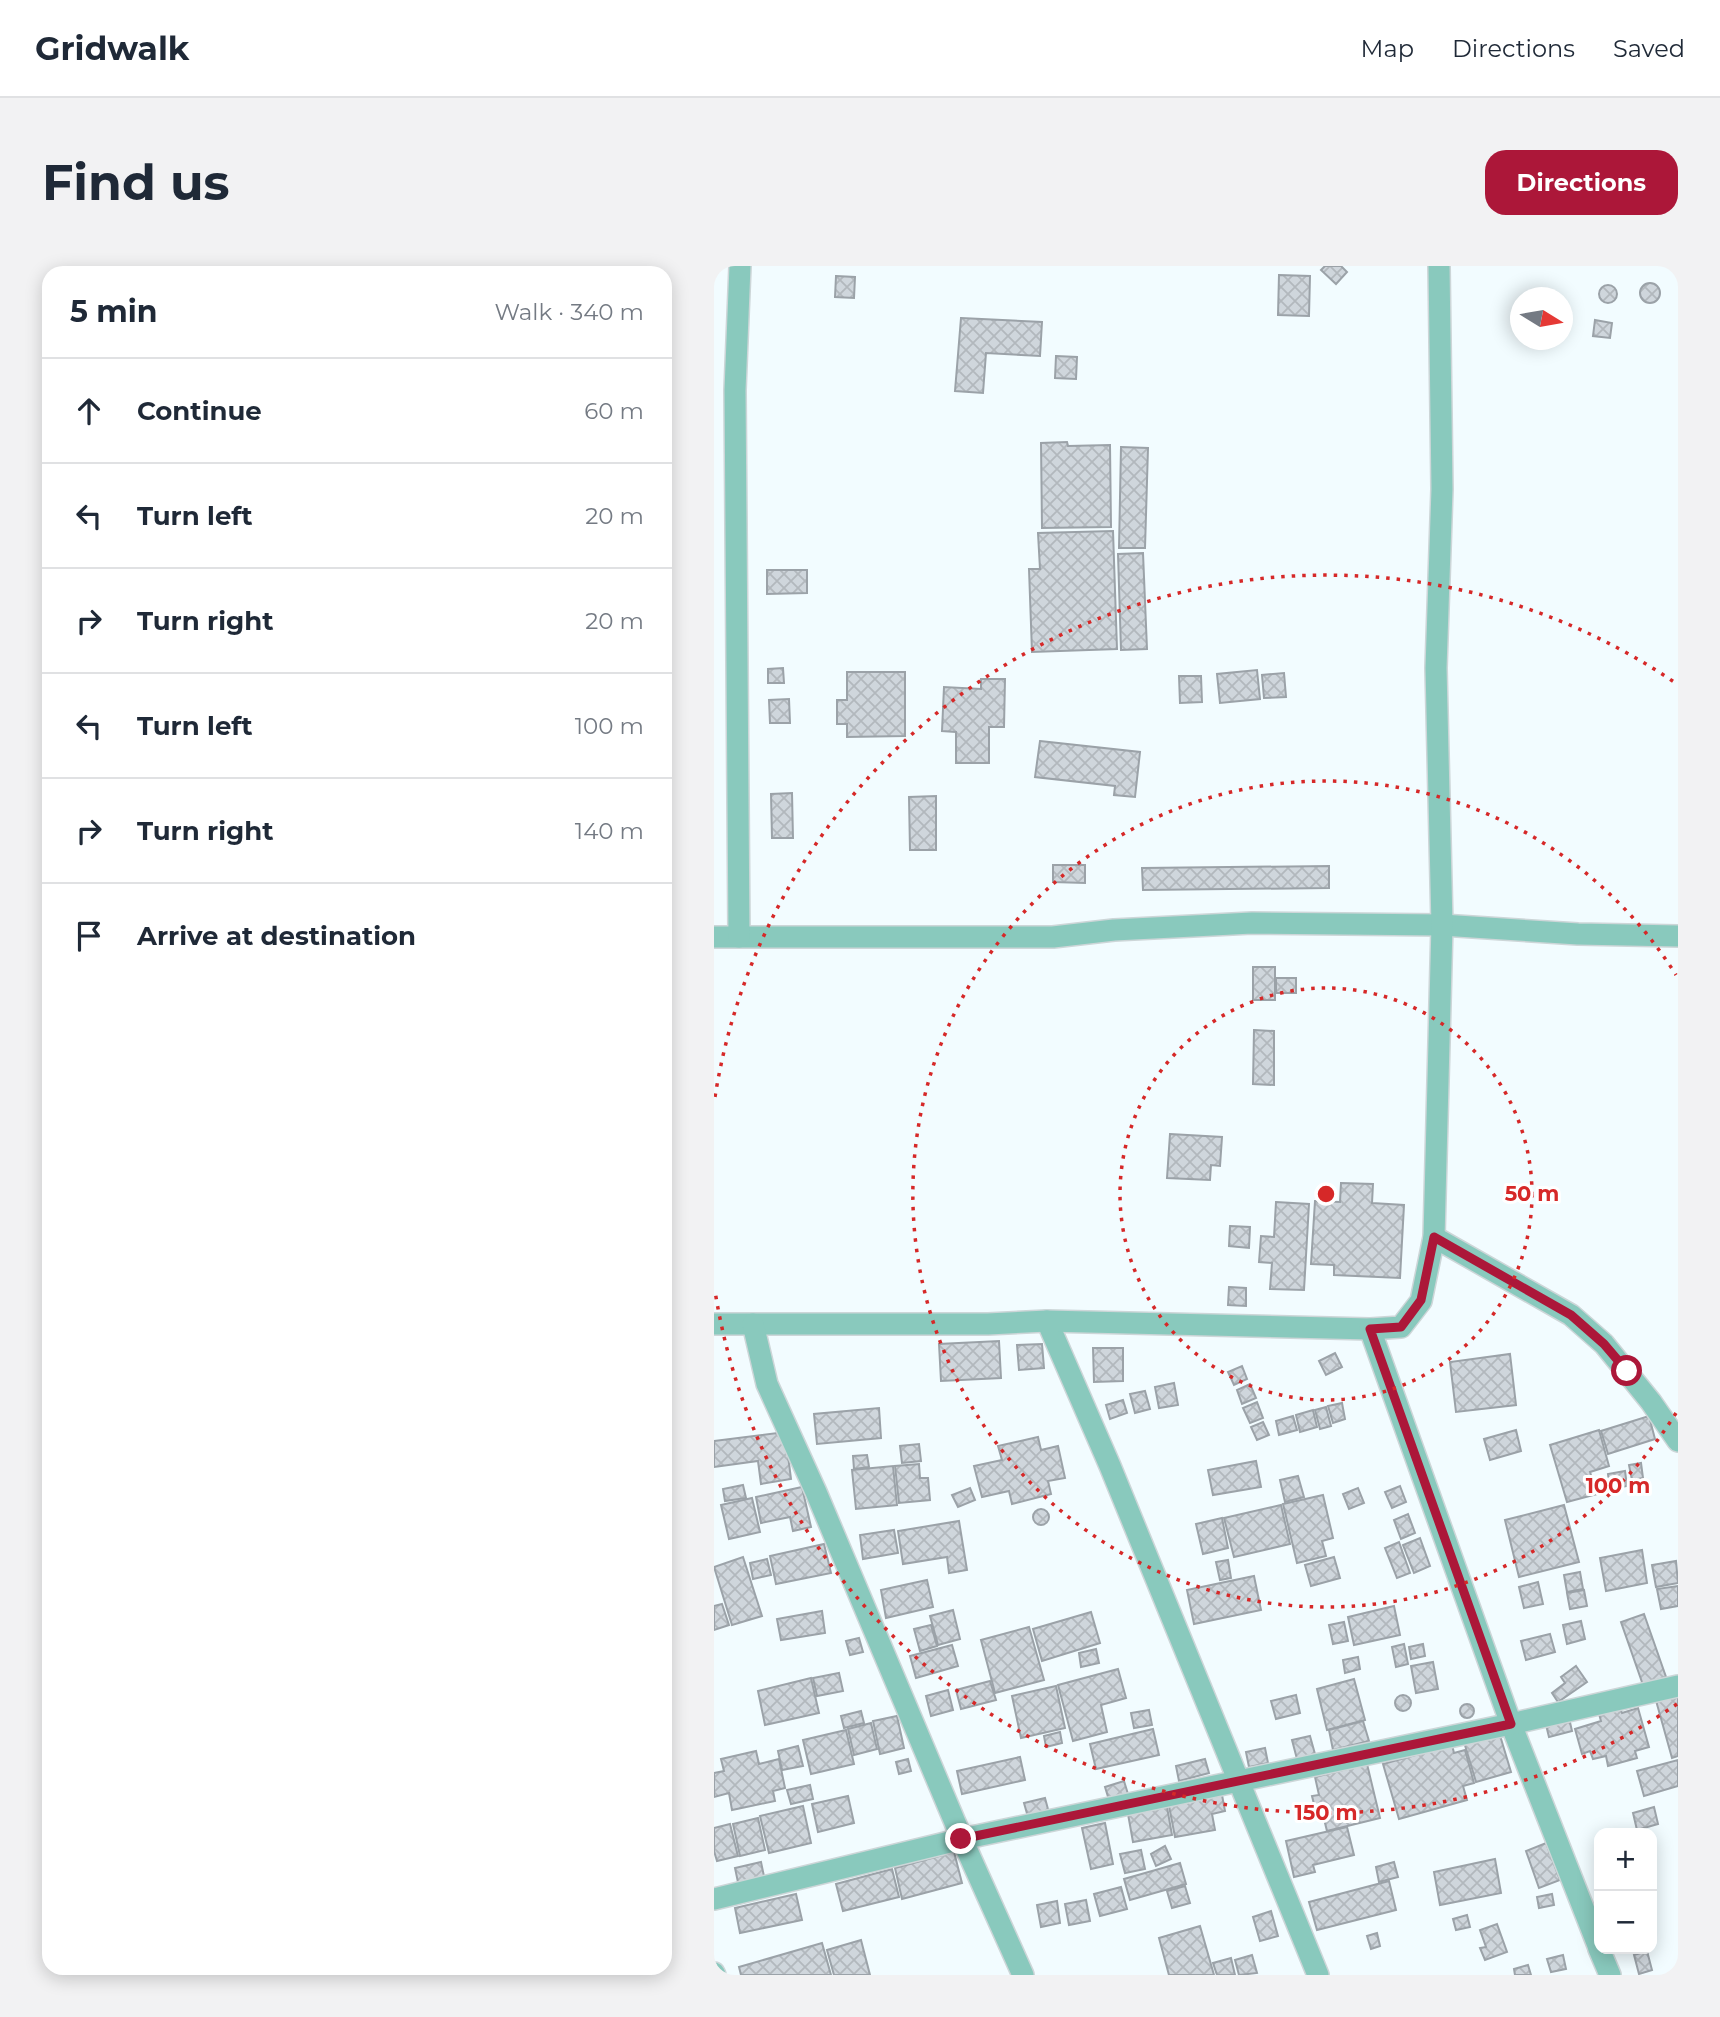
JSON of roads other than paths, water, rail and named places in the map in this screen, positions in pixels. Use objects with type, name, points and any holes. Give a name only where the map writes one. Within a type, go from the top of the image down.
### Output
[{"type":"street","points":[[739,937],[735,390],[740,266]]},
{"type":"street","points":[[714,1324],[988,1324],[1047,1321],[1370,1329],[1401,1327],[1421,1300],[1434,1237],[1442,925],[1436,668],[1442,489],[1439,266]]},
{"type":"street","points":[[714,937],[1053,937],[1115,930],[1252,923],[1442,925],[1578,934],[1678,936]]},
{"type":"street","points":[[1434,1237],[1571,1315],[1604,1344],[1651,1402],[1678,1441]]},
{"type":"street","points":[[1047,1321],[1110,1466],[1318,1975]]},
{"type":"street","points":[[753,1324],[767,1384],[821,1504],[961,1839],[1023,1975]]},
{"type":"street","points":[[1370,1329],[1511,1724],[1594,1935]]},
{"type":"street","points":[[714,1899],[961,1839],[1511,1724],[1678,1686]]},
{"type":"street","points":[[1601,1954],[1610,1975]]}]
